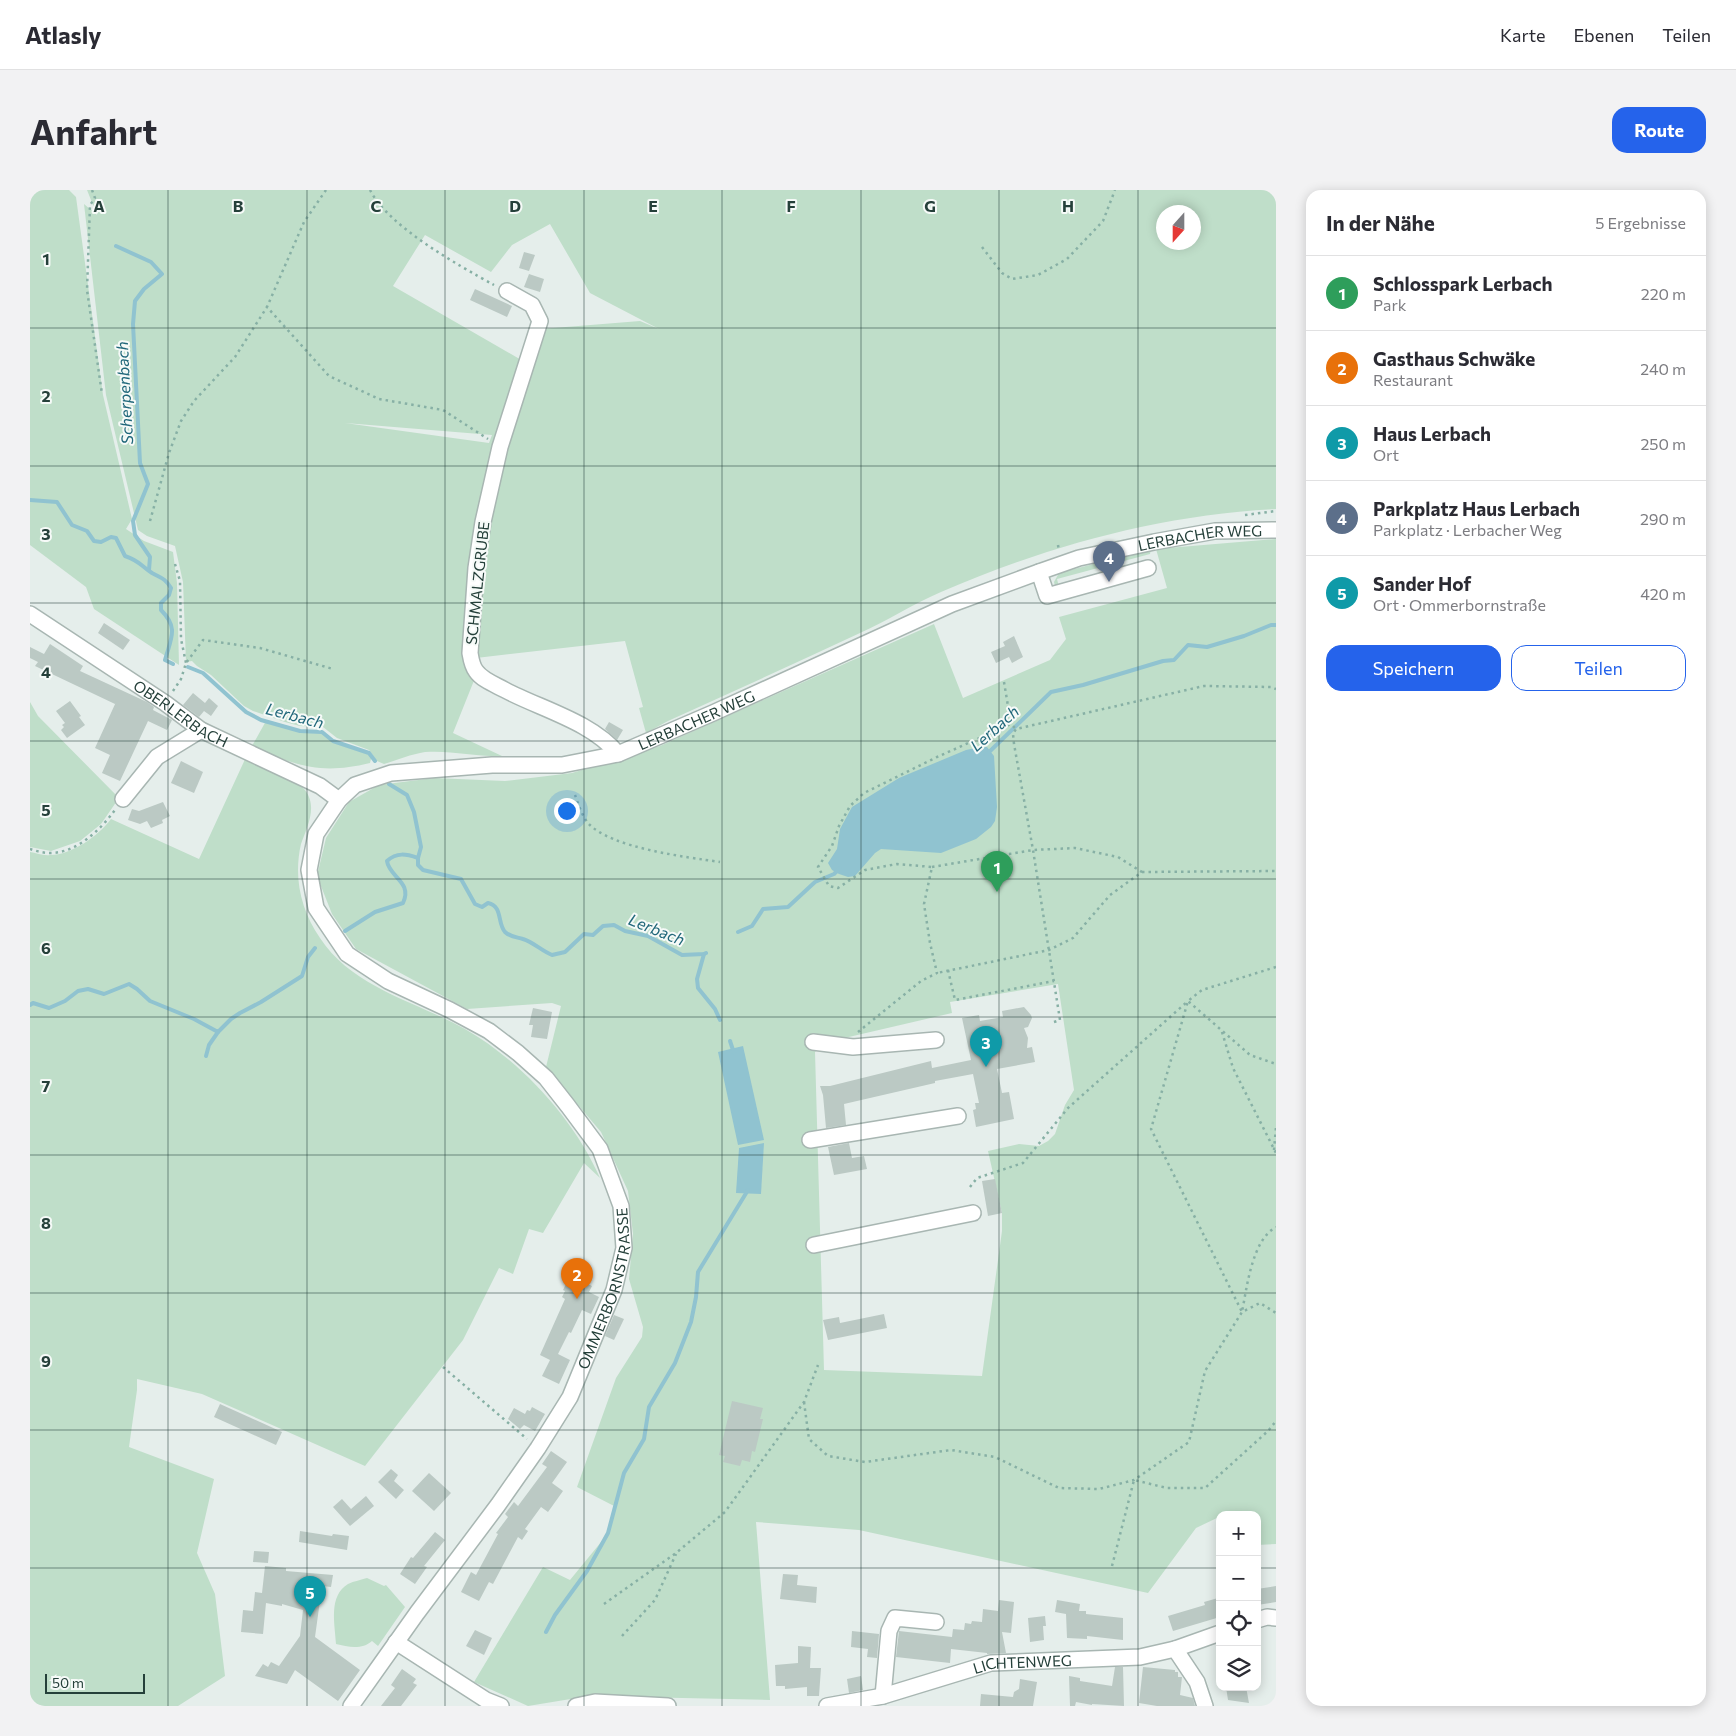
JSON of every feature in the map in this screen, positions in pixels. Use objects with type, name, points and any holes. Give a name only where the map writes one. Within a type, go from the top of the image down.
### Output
[{"type":"street","name":"SCHMALZGRUBE","points":[[507,291],[532,305],[540,321],[500,447],[483,522],[476,568],[470,653],[472,662],[476,672],[488,681],[588,730],[618,754]]},
{"type":"street","name":"LERBACHER WEG","points":[[339,800],[355,785],[391,773],[492,765],[562,765],[618,754],[713,714],[952,604],[1079,558],[1215,531],[1276,530]]},
{"type":"street","points":[[1039,572],[1047,596],[1148,568]]},
{"type":"street","name":"OBERLERBACH","points":[[30,614],[166,703],[201,730],[304,777],[339,800]]},
{"type":"street","points":[[123,798],[157,757],[201,730]]},
{"type":"street","name":"OMMERBORNSTRASSE","points":[[339,800],[316,834],[309,870],[316,908],[347,954],[388,981],[450,1010],[489,1031],[546,1078],[600,1149],[621,1206],[624,1248],[614,1290],[570,1397],[538,1448],[498,1505],[351,1706]]},
{"type":"street","points":[[813,1042],[853,1047],[936,1040]]},
{"type":"street","points":[[810,1140],[958,1116]]},
{"type":"street","points":[[814,1245],[973,1213]]},
{"type":"street","points":[[884,1696],[889,1631],[896,1618],[936,1622]]},
{"type":"street","points":[[1261,1619],[1276,1618]]},
{"type":"street","name":"LICHTENWEG","points":[[827,1706],[884,1696],[991,1663],[1140,1657],[1175,1649],[1216,1634]]},
{"type":"street","points":[[396,1642],[486,1700],[501,1706]]},
{"type":"street","points":[[1175,1649],[1197,1682],[1203,1704]]},
{"type":"street","points":[[576,1706],[595,1702],[668,1706]]},
{"type":"path","points":[[92,190],[95,198],[90,205],[87,290],[102,394]]},
{"type":"path","points":[[150,521],[169,453],[181,421],[194,401],[235,357],[267,307],[304,222],[326,190]]},
{"type":"path","points":[[370,190],[374,200],[400,224],[450,262],[507,291]]},
{"type":"path","points":[[982,247],[1002,273],[1012,278],[1038,275],[1067,259],[1103,221],[1115,190]]},
{"type":"path","points":[[267,307],[329,376],[379,399],[442,410],[500,447]]},
{"type":"path","points":[[175,564],[180,581],[181,640],[186,663]]},
{"type":"path","points":[[166,703],[181,679],[186,663],[204,640],[260,648],[333,669]]},
{"type":"path","points":[[1004,682],[1011,724],[1016,729]]},
{"type":"path","points":[[1054,1022],[1060,1020],[1014,744],[1013,734],[1016,729],[1204,686],[1271,687],[1276,690]]},
{"type":"path","points":[[1011,724],[864,793],[850,806],[832,846],[818,867],[829,886],[838,888],[865,870],[897,864],[932,867],[1033,850],[1075,848],[1118,857],[1142,872],[1276,871]]},
{"type":"path","points":[[575,795],[587,822],[604,835],[638,847],[720,862]]},
{"type":"path","points":[[30,849],[52,853],[74,846],[101,828],[123,798]]},
{"type":"path","points":[[932,867],[924,904],[937,973]]},
{"type":"path","points":[[853,1047],[858,1032],[920,981],[948,970],[1049,950],[1074,938],[1110,895],[1142,872]]},
{"type":"path","points":[[970,1187],[976,1178],[1023,1163],[1068,1108],[1202,990],[1276,967]]},
{"type":"path","points":[[948,970],[955,1000],[1054,981]]},
{"type":"path","points":[[1188,1001],[1250,1055],[1276,1064]]},
{"type":"path","points":[[1188,1001],[1151,1129],[1242,1312]]},
{"type":"path","points":[[1222,1032],[1233,1068],[1275,1152]]},
{"type":"path","points":[[1275,1152],[1276,1127]]},
{"type":"path","points":[[804,1402],[809,1439],[828,1456],[865,1462],[951,1450],[995,1457],[1059,1488],[1099,1489],[1134,1480],[1189,1442],[1205,1371],[1242,1312],[1254,1254],[1271,1230],[1276,1227]]},
{"type":"path","points":[[1242,1312],[1260,1303],[1276,1313]]},
{"type":"path","points":[[604,1604],[676,1553],[725,1512],[804,1402],[818,1365]]},
{"type":"path","points":[[443,1367],[538,1448]]},
{"type":"path","points":[[1134,1480],[1167,1488],[1205,1488],[1268,1431],[1276,1421]]},
{"type":"path","points":[[1112,1566],[1134,1480]]},
{"type":"path","points":[[622,1636],[656,1600],[676,1553]]},
{"type":"green space","points":[[30,190],[69,190],[76,197],[103,395],[132,519],[126,529],[144,541],[173,552],[177,583],[179,665],[94,609],[86,587],[30,545]]},
{"type":"green space","points":[[87,190],[1276,190],[1276,509],[1233,512],[1147,526],[1063,547],[1022,560],[981,575],[931,597],[870,628],[668,721],[646,733],[639,708],[643,707],[625,641],[476,658],[487,521],[541,329],[640,321],[659,329],[590,293],[550,224],[512,245],[491,272],[425,235],[393,286],[523,361],[479,518],[475,678],[453,733],[502,756],[425,752],[384,764],[377,761],[369,750],[337,738],[323,727],[300,726],[253,711],[244,706],[211,675],[192,661],[186,662],[183,582],[175,546],[147,536],[138,530],[106,395],[84,204],[97,215]],"holes":[[[345,423],[492,435],[489,443]]]},
{"type":"green space","points":[[1276,539],[1276,1544],[1261,1545],[1261,1511],[1216,1511],[1216,1518],[1196,1528],[1148,1593],[859,1530],[756,1522],[770,1700],[589,1696],[528,1706],[474,1682],[543,1567],[570,1580],[606,1536],[616,1507],[577,1487],[616,1378],[642,1337],[643,1327],[629,1279],[633,1234],[628,1191],[601,1132],[546,1067],[561,1006],[552,1003],[467,1009],[356,949],[332,914],[317,876],[326,838],[349,802],[379,785],[434,778],[505,781],[572,773],[660,746],[934,624],[963,698],[1050,660],[1066,639],[1059,617],[1167,588],[1156,549]],"holes":[[[1058,984],[1074,1090],[1065,1105],[1055,1134],[1048,1141],[1039,1146],[1019,1144],[988,1151],[1002,1213],[1002,1231],[982,1376],[824,1370],[815,1052],[823,1043],[952,1013],[950,1002]]]},
{"type":"green space","points":[[1151,549],[1150,554],[1057,579],[1059,587],[1055,586],[1054,582],[1059,573]]},
{"type":"green space","points":[[30,702],[38,716],[119,798],[101,824],[80,841],[51,851],[30,847]]},
{"type":"green space","points":[[266,721],[299,730],[320,731],[337,743],[367,752],[373,759],[371,759],[370,763],[353,767],[323,768],[282,759],[252,746]]},
{"type":"green space","points":[[247,755],[300,785],[309,797],[311,810],[299,857],[299,888],[311,922],[320,938],[334,955],[367,981],[386,992],[465,1029],[506,1057],[544,1093],[561,1113],[576,1134],[600,1178],[584,1163],[543,1233],[529,1229],[513,1274],[499,1268],[463,1340],[365,1466],[202,1394],[137,1379],[129,1447],[214,1479],[197,1553],[215,1594],[225,1676],[178,1706],[30,1706],[30,852],[48,855],[67,852],[92,838],[111,819],[199,859]]},
{"type":"green space","points":[[367,1578],[384,1586],[386,1585],[405,1607],[378,1646],[372,1641],[359,1647],[336,1644],[334,1611],[338,1596],[348,1584]]},
{"type":"water","points":[[987,747],[994,756],[997,807],[995,821],[991,827],[976,839],[941,853],[881,849],[875,853],[855,876],[848,877],[832,870],[828,863],[837,849],[840,829],[852,807],[899,778],[966,750]]},
{"type":"water","points":[[743,1046],[764,1140],[738,1145],[718,1052]]},
{"type":"water","points":[[764,1143],[761,1194],[736,1193],[739,1148]]},
{"type":"building","points":[[524,252],[535,255],[529,271],[519,268]]},
{"type":"building","points":[[529,274],[544,279],[540,292],[524,287]]},
{"type":"building","points":[[475,289],[512,306],[507,317],[470,300]]},
{"type":"building","points":[[104,623],[130,640],[123,650],[98,633]]},
{"type":"building","points":[[1014,636],[1023,657],[1012,663],[1009,657],[996,663],[991,652],[1005,646],[1003,642]]},
{"type":"building","points":[[50,644],[83,666],[80,671],[147,702],[154,707],[153,710],[172,720],[167,730],[148,721],[120,781],[102,773],[110,755],[95,748],[116,702],[115,704],[35,666],[38,662],[30,658],[30,647],[44,654]]},
{"type":"building","points":[[193,693],[205,703],[209,698],[218,706],[211,716],[204,711],[199,717],[183,705]]},
{"type":"building","points":[[70,701],[85,725],[67,738],[61,730],[64,727],[62,725],[65,723],[56,711]]},
{"type":"building","points":[[609,722],[623,730],[617,740],[605,729]]},
{"type":"building","points":[[181,761],[203,772],[194,793],[171,783]]},
{"type":"building","points":[[163,802],[170,816],[162,820],[163,823],[151,828],[147,821],[140,824],[128,820],[132,809],[139,811]]},
{"type":"building","points":[[1024,1007],[1032,1018],[1028,1027],[1024,1028],[1028,1038],[1027,1048],[1032,1047],[1035,1062],[997,1069],[1002,1093],[1009,1092],[1014,1119],[976,1127],[973,1110],[976,1109],[975,1103],[979,1103],[973,1074],[935,1081],[935,1083],[844,1104],[846,1125],[826,1128],[823,1095],[820,1086],[830,1086],[931,1061],[932,1068],[971,1060],[962,1018],[979,1015],[980,1021],[1003,1017],[1002,1011]]},
{"type":"building","points":[[533,1008],[552,1012],[547,1039],[531,1037],[533,1025],[529,1025]]},
{"type":"building","points":[[849,1143],[852,1158],[864,1156],[867,1169],[834,1175],[828,1147]]},
{"type":"building","points":[[995,1179],[1002,1213],[988,1216],[982,1181]]},
{"type":"building","points":[[568,1280],[580,1286],[582,1281],[592,1286],[589,1292],[599,1297],[591,1314],[582,1310],[558,1354],[570,1360],[559,1384],[542,1376],[550,1360],[540,1355],[565,1299],[562,1297],[565,1291],[563,1290]]},
{"type":"building","points":[[884,1314],[887,1328],[828,1340],[823,1320],[839,1317],[840,1323]]},
{"type":"building","points":[[614,1315],[624,1319],[614,1340],[605,1336]]},
{"type":"building","points":[[732,1401],[763,1408],[760,1419],[763,1419],[755,1452],[752,1451],[750,1462],[742,1460],[740,1466],[723,1462],[725,1456],[719,1455]]},
{"type":"building","points":[[220,1404],[282,1432],[276,1445],[214,1417]]},
{"type":"building","points":[[532,1407],[545,1414],[535,1431],[524,1425],[520,1429],[508,1419],[514,1408],[525,1414]]},
{"type":"building","points":[[551,1451],[567,1462],[552,1483],[563,1491],[548,1512],[541,1507],[525,1529],[528,1531],[522,1540],[518,1537],[493,1584],[489,1582],[479,1601],[461,1592],[471,1572],[476,1575],[498,1534],[496,1533],[508,1517],[505,1514],[514,1502],[518,1506],[547,1467],[542,1464]]},
{"type":"building","points":[[391,1469],[398,1475],[394,1481],[404,1490],[396,1499],[378,1482]]},
{"type":"building","points":[[429,1473],[451,1493],[434,1511],[412,1491]]},
{"type":"building","points":[[366,1496],[374,1506],[350,1526],[333,1507],[342,1499],[351,1509]]},
{"type":"building","points":[[300,1531],[332,1536],[333,1534],[349,1536],[347,1550],[299,1542]]},
{"type":"building","points":[[435,1532],[445,1540],[424,1566],[427,1567],[415,1584],[400,1574],[411,1557],[413,1558]]},
{"type":"building","points":[[254,1551],[269,1552],[268,1563],[253,1562]]},
{"type":"building","points":[[265,1566],[286,1568],[286,1571],[333,1575],[331,1587],[322,1586],[315,1637],[360,1670],[338,1701],[295,1670],[287,1684],[255,1676],[263,1664],[268,1667],[271,1662],[279,1666],[300,1636],[303,1610],[282,1604],[282,1606],[266,1603],[263,1634],[241,1632],[243,1610],[253,1611],[255,1592],[262,1593]]},
{"type":"building","points":[[783,1574],[798,1575],[797,1585],[817,1587],[816,1603],[780,1599]]},
{"type":"building","points":[[1276,1586],[1276,1602],[1261,1604],[1261,1588]]},
{"type":"building","points":[[1216,1599],[1216,1618],[1173,1631],[1168,1616],[1205,1605],[1204,1602]]},
{"type":"building","points":[[999,1600],[1014,1602],[1011,1633],[1002,1632],[1006,1653],[987,1654],[951,1649],[950,1663],[896,1657],[899,1631],[952,1637],[953,1629],[964,1630],[965,1623],[971,1624],[972,1621],[982,1622],[983,1609],[998,1611]]},
{"type":"building","points":[[1057,1600],[1080,1604],[1079,1611],[1086,1611],[1086,1614],[1123,1618],[1123,1640],[1087,1636],[1087,1639],[1067,1638],[1066,1614],[1055,1612]]},
{"type":"building","points":[[1045,1616],[1046,1626],[1043,1626],[1044,1640],[1030,1642],[1028,1618]]},
{"type":"building","points":[[475,1630],[492,1638],[484,1655],[466,1646]]},
{"type":"building","points":[[852,1631],[879,1634],[877,1658],[867,1657],[868,1649],[851,1647]]},
{"type":"building","points":[[798,1646],[811,1647],[810,1668],[821,1668],[819,1696],[807,1696],[807,1687],[785,1689],[785,1686],[776,1686],[775,1665],[798,1663]]},
{"type":"building","points":[[1115,1667],[1123,1667],[1124,1706],[1092,1705],[1076,1702],[1075,1706],[1070,1706],[1069,1676],[1080,1678],[1080,1681],[1112,1686]]},
{"type":"building","points":[[1143,1667],[1175,1670],[1175,1672],[1178,1672],[1178,1677],[1182,1677],[1180,1695],[1193,1698],[1195,1706],[1157,1706],[1139,1703]]},
{"type":"building","points":[[402,1669],[416,1679],[413,1683],[417,1685],[401,1706],[381,1706],[395,1688],[391,1685]]},
{"type":"building","points":[[861,1676],[863,1690],[849,1693],[847,1679]]},
{"type":"building","points":[[1020,1679],[1037,1682],[1033,1706],[980,1706],[981,1694],[1013,1697],[1014,1692],[1019,1689]]},
{"type":"building","points":[[1227,1691],[1247,1691],[1249,1703],[1228,1700]]},
{"type":"waterway","name":"Scherpenbach","points":[[116,246],[151,262],[162,274],[144,289],[135,301],[133,324],[140,463],[148,484],[133,521],[135,535],[150,557],[149,570]]},
{"type":"waterway","name":"Lerbach","points":[[30,500],[57,502],[72,525],[87,531],[94,541],[101,542],[111,537],[116,538],[125,556],[167,582],[171,588],[169,595],[161,603],[161,610],[167,616],[172,628],[165,660],[173,664]]},
{"type":"waterway","name":"Lerbach","points":[[986,755],[1051,692],[1083,685],[1163,661],[1174,660],[1188,645],[1207,647],[1244,636],[1271,625],[1276,625]]},
{"type":"waterway","name":"Lerbach","points":[[188,667],[203,673],[246,712],[261,720],[300,731],[322,732],[333,741],[369,753],[375,761]]},
{"type":"waterway","name":"Lerbach","points":[[389,784],[407,795],[414,812],[421,847],[418,865],[423,870],[461,879],[475,904],[482,907],[488,903],[496,908],[503,928],[509,935],[527,940],[552,955],[565,952],[584,934],[593,935],[603,926],[614,925],[625,931],[648,936],[682,955],[706,953]]},
{"type":"waterway","points":[[345,931],[375,912],[403,903],[405,890],[387,861],[394,856],[402,855],[418,858]]},
{"type":"waterway","name":"Lerbach","points":[[738,932],[752,926],[763,909],[788,907],[815,882],[834,874],[840,868]]},
{"type":"waterway","points":[[30,1005],[33,1003],[49,1008],[65,1001],[78,991],[88,989],[104,994],[129,984],[150,1001],[194,1019],[218,1032],[231,1019],[302,976],[308,957],[315,948]]},
{"type":"waterway","points":[[704,954],[697,979],[698,988],[715,1009],[720,1020]]},
{"type":"waterway","points":[[206,1056],[209,1045],[218,1032]]},
{"type":"waterway","points":[[730,1041],[734,1053]]},
{"type":"waterway","points":[[546,1632],[555,1615],[587,1571],[608,1533],[624,1473],[644,1439],[649,1407],[675,1363],[691,1322],[698,1272],[748,1190]]},
{"type":"place","name":"Parkplatz Haus Lerbach","points":[[1109,582]]},
{"type":"place","name":"Schlosspark Lerbach","points":[[997,892]]},
{"type":"place","name":"Haus Lerbach","points":[[986,1067]]},
{"type":"place","name":"Gasthaus Schwäke","points":[[577,1299]]},
{"type":"place","name":"Sander Hof","points":[[310,1617]]}]
